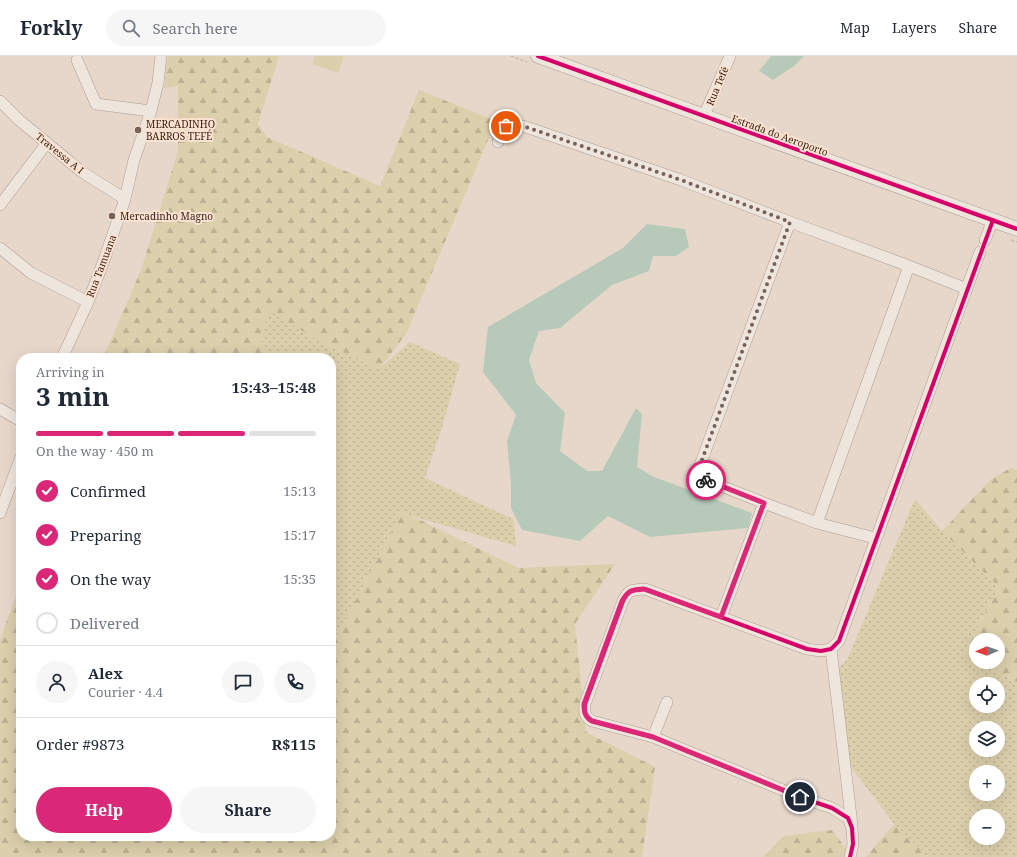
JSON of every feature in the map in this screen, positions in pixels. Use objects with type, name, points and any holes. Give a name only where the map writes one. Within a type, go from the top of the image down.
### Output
[{"type":"street","name":"Rua Tamuana","points":[[64,353],[88,302],[125,199],[134,160],[151,111],[158,83],[161,56]]},
{"type":"street","name":"Estrada do Aeroporto","points":[[538,56],[1017,229]]},
{"type":"street","name":"Rua Tefé","points":[[704,116],[730,56]]},
{"type":"street","points":[[77,60],[96,104],[151,111]]},
{"type":"street","name":"Travessa A I","points":[[0,101],[19,120],[82,172],[125,199]]},
{"type":"street","points":[[498,142],[502,131],[506,126],[523,126],[681,180],[967,289]]},
{"type":"street","points":[[0,205],[47,143]]},
{"type":"street","points":[[985,240],[993,220]]},
{"type":"street","points":[[790,222],[696,476],[816,523],[875,538]]},
{"type":"street","points":[[0,248],[31,273],[88,302]]},
{"type":"street","points":[[852,828],[848,818],[832,808],[800,797],[653,737],[592,721],[584,712],[584,704],[622,601],[627,593],[635,590],[644,589],[807,649],[821,651],[831,648],[838,641],[980,252]]},
{"type":"street","points":[[816,523],[909,266]]},
{"type":"street","points":[[0,409],[16,418]]},
{"type":"street","points":[[0,513],[16,470]]},
{"type":"street","points":[[721,617],[764,503]]},
{"type":"street","points":[[831,648],[852,828],[853,844],[850,857]]},
{"type":"street","points":[[653,737],[666,702]]},
{"type":"green space","points":[[168,56],[279,56],[258,124],[267,137],[380,186],[419,90],[496,121],[406,334],[379,369],[320,342],[269,310],[261,341],[267,353],[105,353],[141,270],[178,151],[178,86],[164,88]]},
{"type":"green space","points":[[315,56],[344,56],[338,73],[312,64]]},
{"type":"green space","points":[[268,309],[320,342],[379,369],[410,342],[460,364],[441,431],[425,478],[513,519],[516,546],[401,513],[336,638],[336,353],[267,353],[261,341]]},
{"type":"green space","points":[[1011,468],[1017,470],[1017,682],[993,669],[1005,669],[1005,633],[975,633],[999,587],[942,531],[991,479]]},
{"type":"green space","points":[[915,499],[942,531],[999,587],[975,633],[969,633],[969,644],[964,653],[969,656],[969,669],[993,669],[1017,682],[1017,857],[926,857],[925,853],[894,824],[851,767],[836,670],[847,660]]},
{"type":"green space","points":[[401,513],[414,517],[518,568],[615,564],[575,624],[586,732],[655,767],[642,857],[0,857],[0,640],[16,596],[16,841],[336,841],[336,638]]},
{"type":"green space","points":[[969,644],[969,656],[964,654]]},
{"type":"green space","points":[[894,824],[925,853],[926,857],[866,857]]},
{"type":"green space","points":[[832,830],[852,857],[763,857],[784,836]]},
{"type":"shaded area","points":[[771,56],[804,56],[794,66],[773,80],[759,71]]},
{"type":"shaded area","points":[[647,224],[685,229],[689,247],[676,256],[653,256],[649,271],[612,285],[560,328],[539,331],[529,360],[536,383],[565,413],[560,451],[587,471],[602,471],[636,408],[642,414],[637,467],[654,477],[752,513],[748,528],[650,537],[608,516],[580,541],[522,530],[511,508],[511,484],[507,441],[516,415],[483,372],[488,327],[623,248]]},
{"type":"cycle path","points":[[538,56],[1017,229]]},
{"type":"cycle path","points":[[850,857],[853,844],[852,828],[848,818],[832,808],[800,797],[653,737],[592,721],[586,714],[585,704],[623,601],[627,594],[633,590],[645,589],[807,649],[821,651],[831,649],[839,641],[993,220]]},
{"type":"way so far","points":[[506,126],[523,126],[681,180],[790,222],[696,476],[706,480]]},
{"type":"place","name":"MERCADINHO BARROS TEFÉ","points":[[138,130]]},
{"type":"place","name":"Mercadinho Magno","points":[[112,216]]},
{"type":"route","points":[[706,480],[764,503],[721,617],[644,589],[627,593],[622,601],[584,704],[584,712],[592,721],[653,737],[800,797]]}]
